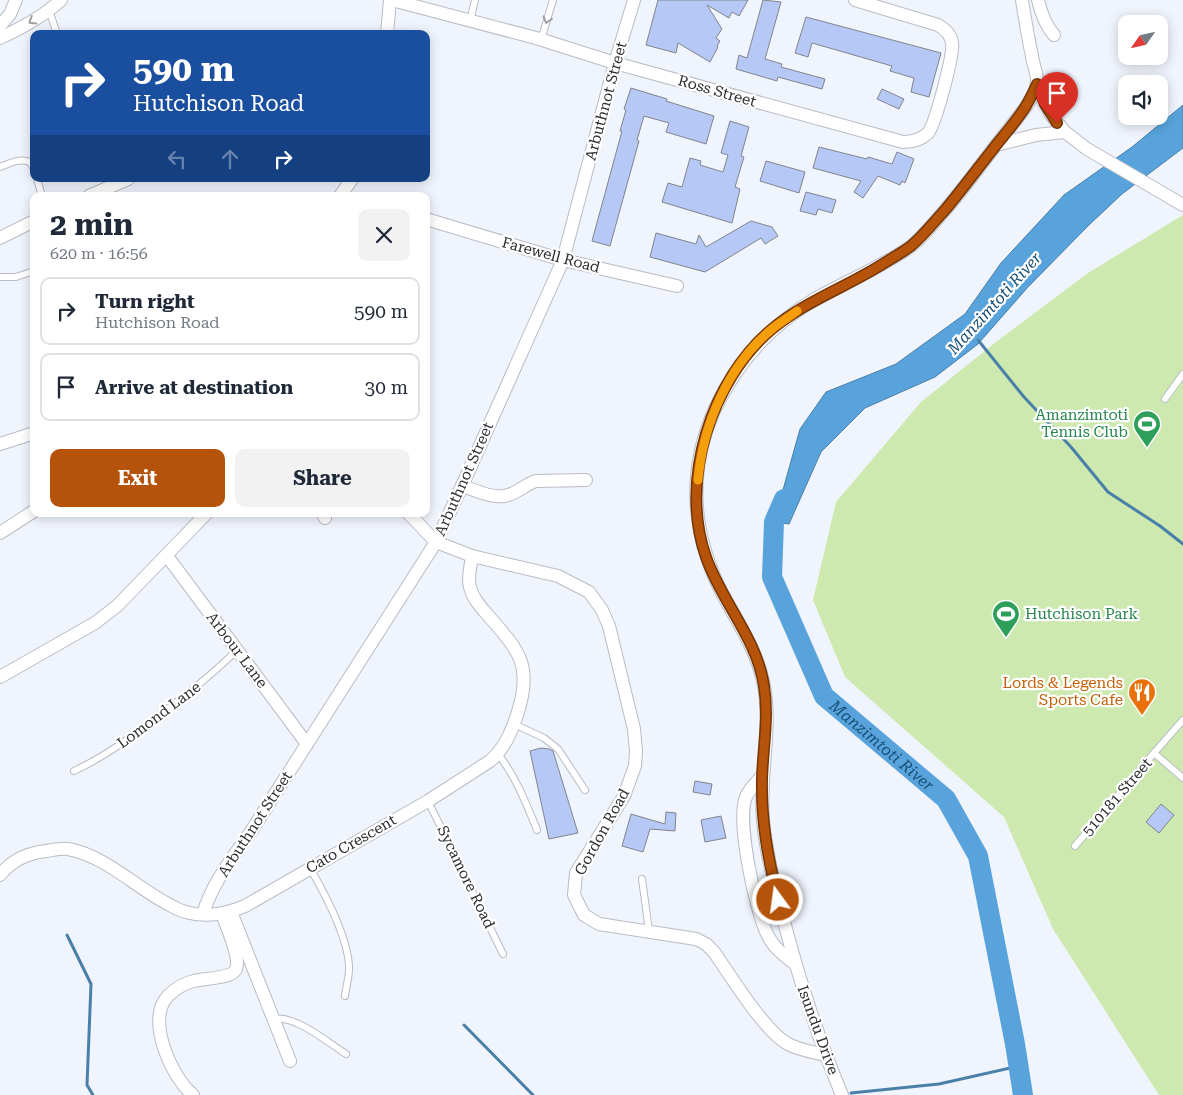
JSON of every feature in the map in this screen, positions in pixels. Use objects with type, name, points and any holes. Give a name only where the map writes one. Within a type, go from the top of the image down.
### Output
[{"type":"street","points":[[0,26],[10,14],[16,0]]},
{"type":"street","points":[[0,38],[27,25],[61,0]]},
{"type":"street","points":[[387,30],[391,0]]},
{"type":"street","name":"Ross Street","points":[[391,0],[541,40],[615,63],[893,140],[910,142],[926,135],[933,125],[952,56],[950,37],[938,25],[855,0]]},
{"type":"street","name":"Arbuthnot Street","points":[[203,914],[207,900],[220,877],[436,542],[563,260],[615,63],[634,0]]},
{"type":"street","points":[[1022,0],[1037,84],[1051,115],[1065,132],[1088,148],[1183,205]]},
{"type":"street","points":[[1038,0],[1048,28],[1054,35]]},
{"type":"street","name":"Isundu Drive","points":[[842,1095],[825,1055],[794,964],[770,870],[764,838],[762,811],[762,776],[766,726],[764,683],[754,651],[722,593],[706,556],[698,524],[696,499],[700,458],[714,411],[739,366],[772,329],[817,298],[884,264],[912,245],[933,224],[969,181],[1026,106],[1037,84]]},
{"type":"street","points":[[996,145],[1036,135],[1065,132]]},
{"type":"street","points":[[98,192],[121,182]]},
{"type":"street","name":"Farewell Road","points":[[430,219],[563,260],[677,286]]},
{"type":"street","points":[[0,238],[30,223]]},
{"type":"street","points":[[0,444],[30,434]]},
{"type":"street","points":[[462,486],[501,496],[512,494],[536,480],[586,480]]},
{"type":"street","points":[[0,533],[30,514]]},
{"type":"street","points":[[0,677],[95,623],[117,606],[203,517]]},
{"type":"street","points":[[412,517],[436,542]]},
{"type":"street","name":"Gordon Road","points":[[436,542],[472,556],[558,576],[589,592],[602,610],[608,626],[634,729],[636,751],[635,766],[624,796],[576,873],[574,895],[584,915],[599,924],[696,939],[706,944],[714,952],[773,1033],[787,1044],[825,1055]]},
{"type":"street","name":"Arbour Lane","points":[[167,556],[307,744]]},
{"type":"street","name":"Cato Crescent","points":[[0,875],[8,864],[22,858],[38,852],[66,849],[87,854],[155,897],[185,912],[203,914],[226,913],[245,906],[428,800],[498,754],[510,734],[520,706],[524,674],[520,655],[473,597],[469,576],[472,556]]},
{"type":"street","name":"Isundu Drive","points":[[762,776],[745,798],[743,835],[747,860],[768,936],[773,944],[794,964]]},
{"type":"street","points":[[226,913],[290,1061]]},
{"type":"street","points":[[193,1095],[179,1077],[167,1056],[158,1024],[160,1007],[179,987],[193,981],[227,976],[236,969],[235,951],[226,913]]},
{"type":"lane","points":[[470,21],[475,0]]},
{"type":"lane","points":[[541,40],[553,0]]},
{"type":"lane","points":[[49,10],[55,30]]},
{"type":"lane","points":[[0,167],[24,160],[30,162]]},
{"type":"lane","points":[[0,277],[16,277],[30,272]]},
{"type":"lane","points":[[1165,399],[1183,374]]},
{"type":"lane","name":"Lomond Lane","points":[[74,771],[105,755],[136,733],[210,676],[237,650]]},
{"type":"lane","points":[[1154,753],[1183,720]]},
{"type":"lane","points":[[514,724],[544,738],[558,749],[585,790]]},
{"type":"lane","name":"510181 Street","points":[[1075,846],[1154,753],[1183,778]]},
{"type":"lane","points":[[498,754],[521,789],[537,830]]},
{"type":"lane","name":"Sycamore Road","points":[[428,800],[503,954]]},
{"type":"lane","points":[[310,868],[329,905],[348,954],[349,967],[345,996]]},
{"type":"lane","points":[[642,879],[649,931]]},
{"type":"lane","points":[[273,1019],[288,1019],[300,1024],[346,1054]]},
{"type":"green space","name":"Hutchison Park","points":[[1183,215],[1183,1095],[1159,1095],[1053,929],[1004,817],[845,677],[813,600],[836,502],[921,402],[996,342],[1088,273]]},
{"type":"water","points":[[1183,105],[1183,148],[1122,194],[1089,225],[1028,287],[978,344],[935,377],[865,408],[821,452],[789,524],[774,522],[800,429],[826,392],[896,364],[965,314],[1001,263],[1064,195],[1132,147],[1159,125],[1168,125],[1168,117]]},
{"type":"building","points":[[658,0],[748,0],[739,16],[732,12],[729,18],[707,5],[722,29],[716,38],[720,41],[710,62],[678,43],[676,53],[646,45]]},
{"type":"building","points":[[763,0],[781,2],[765,59],[782,64],[781,67],[825,79],[822,89],[778,77],[777,81],[736,69],[739,55],[747,58]]},
{"type":"building","points":[[806,17],[941,53],[929,97],[911,92],[914,78],[890,71],[892,66],[812,43],[808,57],[795,53]]},
{"type":"building","points":[[631,88],[714,116],[706,144],[666,132],[669,123],[644,116],[610,246],[592,241],[622,131],[620,131],[626,110],[624,109]]},
{"type":"building","points":[[882,89],[904,99],[899,109],[877,99]]},
{"type":"building","points":[[730,121],[749,127],[741,156],[744,157],[735,187],[740,189],[732,223],[662,202],[668,183],[682,187],[690,158],[701,161],[700,165],[723,172],[728,155],[721,153]]},
{"type":"building","points":[[819,147],[892,164],[897,152],[914,159],[905,183],[902,181],[900,185],[878,176],[863,198],[854,192],[861,181],[813,168]]},
{"type":"building","points":[[766,161],[805,172],[799,193],[760,181]]},
{"type":"building","points":[[806,192],[836,200],[832,213],[818,209],[816,215],[800,211]]},
{"type":"building","points":[[751,221],[772,227],[778,236],[765,244],[761,238],[705,272],[650,257],[656,233],[696,244],[699,235],[706,247]]},
{"type":"building","points":[[541,748],[553,751],[578,833],[549,839],[530,751]]},
{"type":"building","points":[[695,781],[712,784],[710,795],[693,792]]},
{"type":"building","points":[[1161,804],[1174,815],[1159,833],[1146,822]]},
{"type":"building","points":[[666,812],[676,813],[675,831],[650,829],[643,852],[622,846],[631,814],[665,824]]},
{"type":"building","points":[[721,816],[726,838],[705,842],[701,820]]},
{"type":"waterway","points":[[978,340],[1024,397],[1071,447],[1108,492],[1160,526],[1183,544]]},
{"type":"waterway","name":"Manzimtoti River","points":[[784,499],[774,522],[772,577],[824,696],[946,799],[978,856],[1015,1044],[1023,1095]]},
{"type":"waterway","points":[[67,935],[91,984],[87,1085],[93,1095]]},
{"type":"waterway","points":[[464,1025],[533,1095]]},
{"type":"waterway","points":[[851,1093],[939,1084],[1019,1066]]},
{"type":"slow traffic","points":[[698,480],[700,458],[714,411],[739,366],[772,329],[797,311]]},
{"type":"place","name":"Amanzimtoti Tennis Club","points":[[1147,448]]},
{"type":"place","name":"Hutchison Park","points":[[1006,638]]},
{"type":"place","name":"Lords & Legends Sports Cafe","points":[[1142,716]]},
{"type":"route","points":[[778,900],[764,838],[762,811],[762,776],[766,726],[764,683],[754,651],[722,593],[706,556],[698,524],[696,499],[700,458],[714,411],[739,366],[772,329],[817,298],[884,264],[912,245],[933,224],[969,181],[1026,106],[1037,84],[1045,104],[1057,123]]}]
